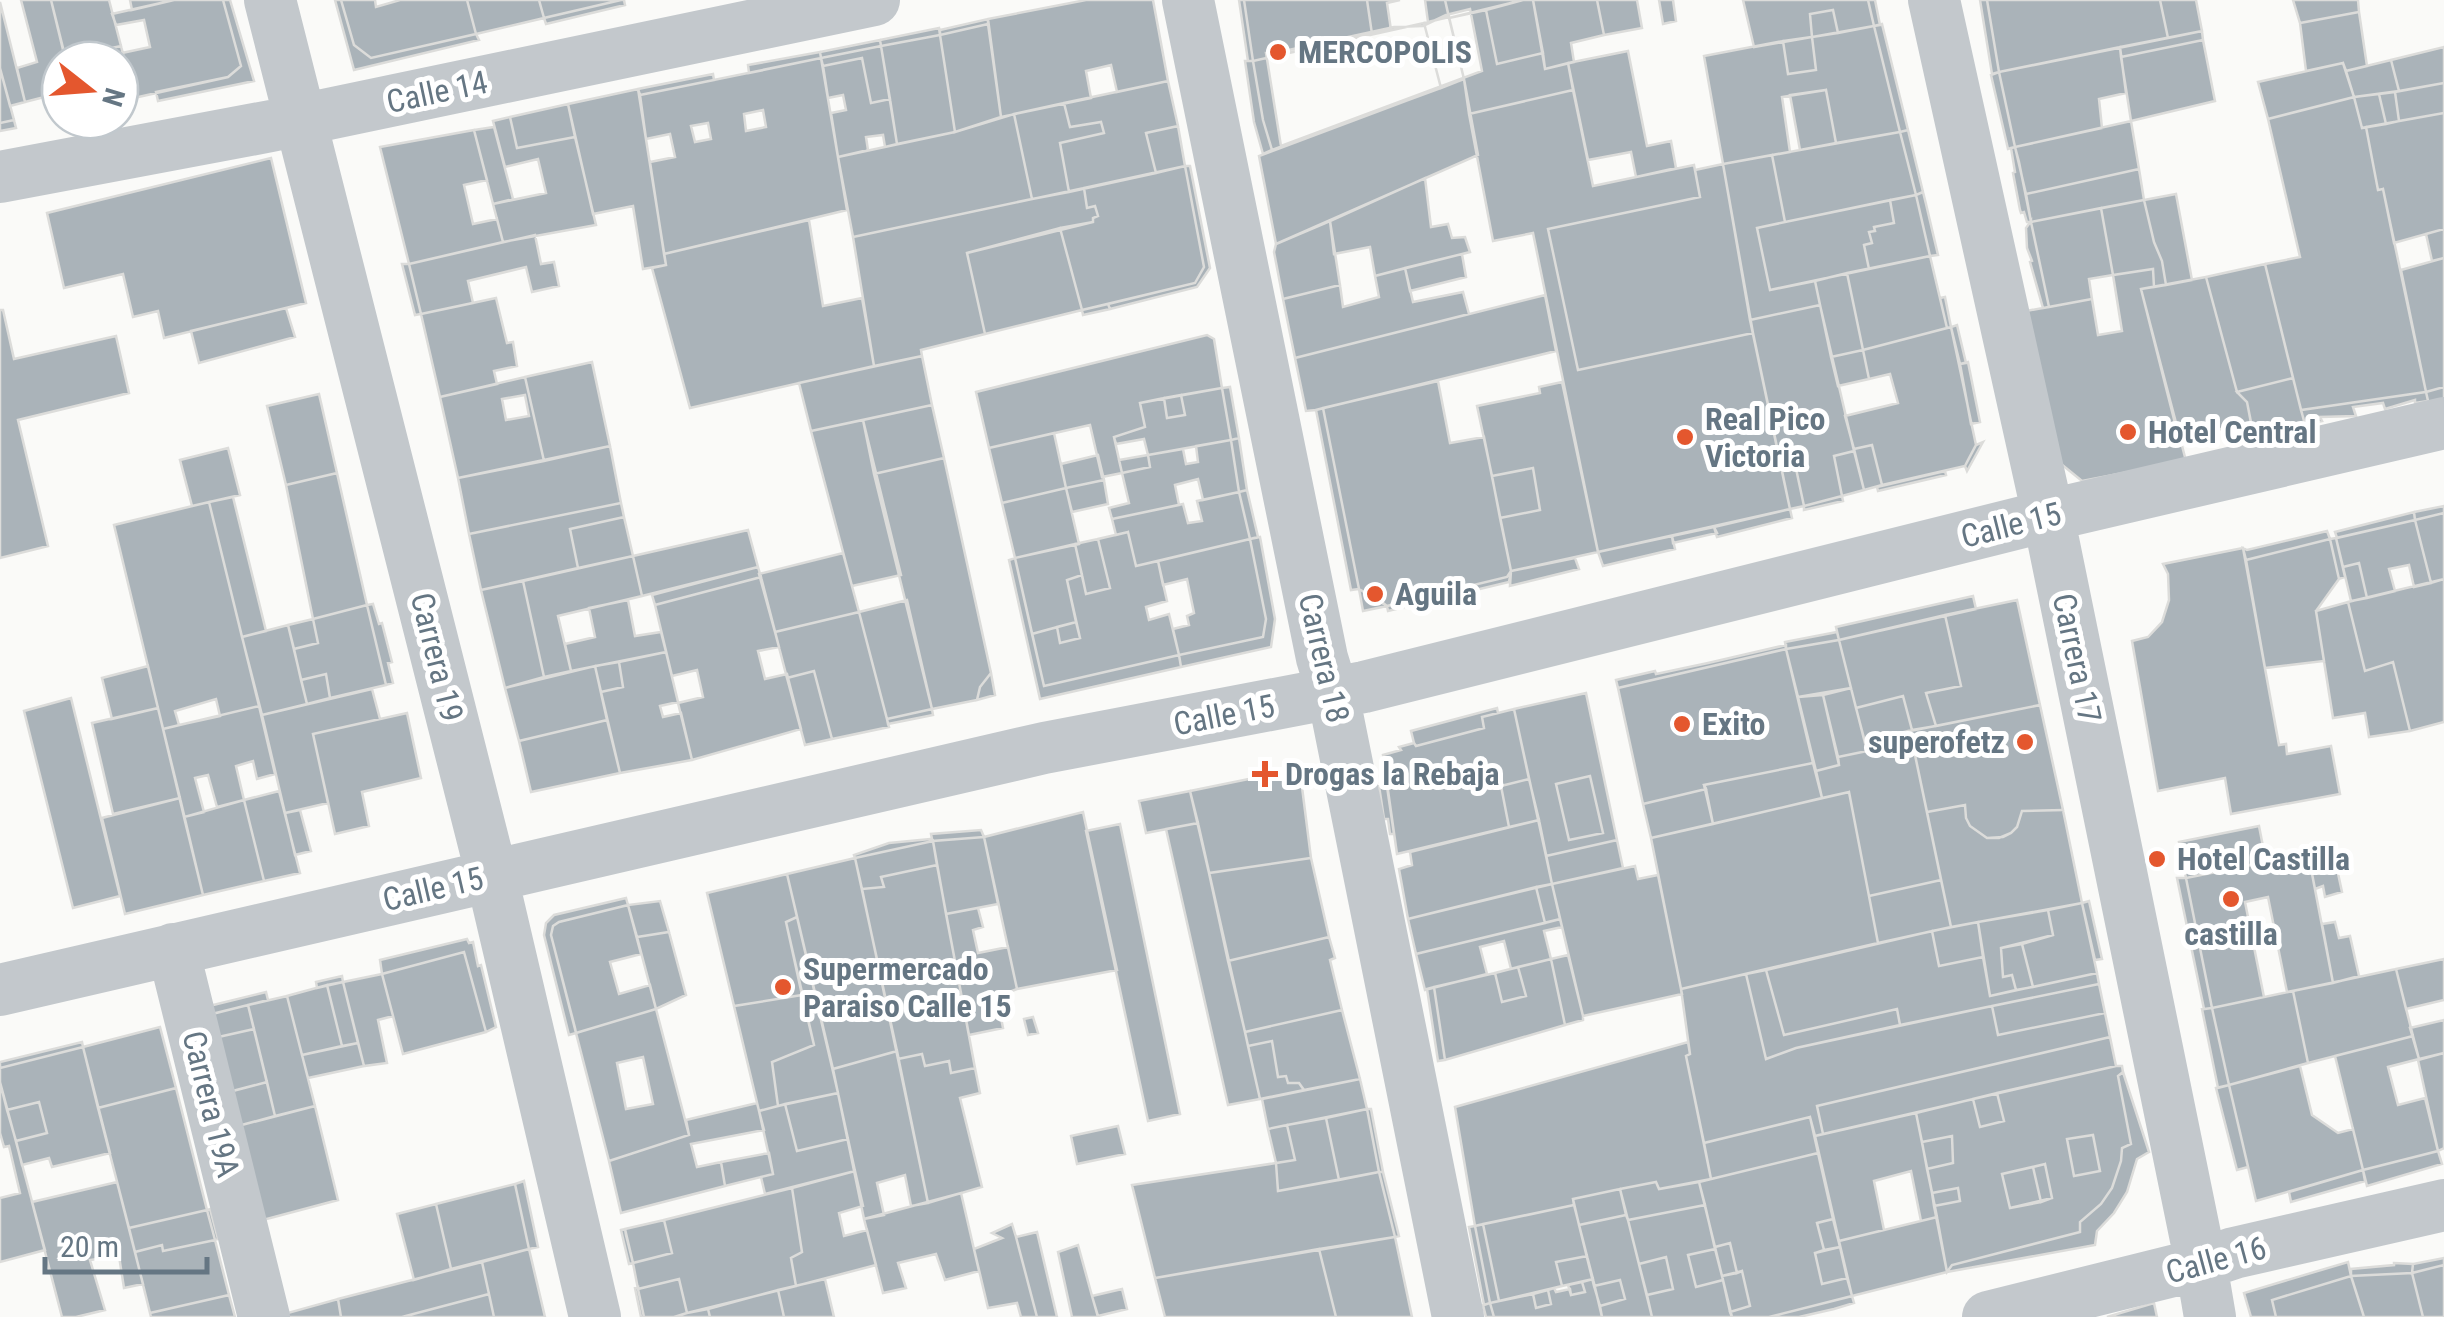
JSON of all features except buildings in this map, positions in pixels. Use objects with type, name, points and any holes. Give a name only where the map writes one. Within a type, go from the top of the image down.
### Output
[{"type":"street","name":"Carrera 19","points":[[270,0],[492,876],[595,1317]]},
{"type":"street","name":"Calle 14","points":[[0,178],[874,0]]},
{"type":"street","name":"Carrera 18","points":[[1188,0],[1458,1317]]},
{"type":"street","name":"Carrera 17","points":[[1934,0],[2048,515],[2210,1317]]},
{"type":"street","name":"Calle 15","points":[[0,990],[1044,748],[1333,694],[2048,515],[2444,423]]},
{"type":"street","name":"Carrera 19A","points":[[173,950],[264,1317]]},
{"type":"street","name":"Calle 16","points":[[1988,1317],[2444,1204]]},
{"type":"place","name":"MERCOPOLIS","points":[[1278,52]]},
{"type":"place","name":"Hotel Central","points":[[2128,432]]},
{"type":"place","name":"Real Pico Victoria","points":[[1685,437]]},
{"type":"place","name":"Aguila","points":[[1375,594]]},
{"type":"place","name":"Exito","points":[[1682,724]]},
{"type":"place","name":"superofetz","points":[[2025,742]]},
{"type":"place","name":"Drogas la Rebaja","points":[[1265,774]]},
{"type":"place","name":"Hotel Castilla","points":[[2157,859]]},
{"type":"place","name":"castilla","points":[[2231,899]]},
{"type":"place","name":"Supermercado Paraiso Calle 15","points":[[783,987]]}]
